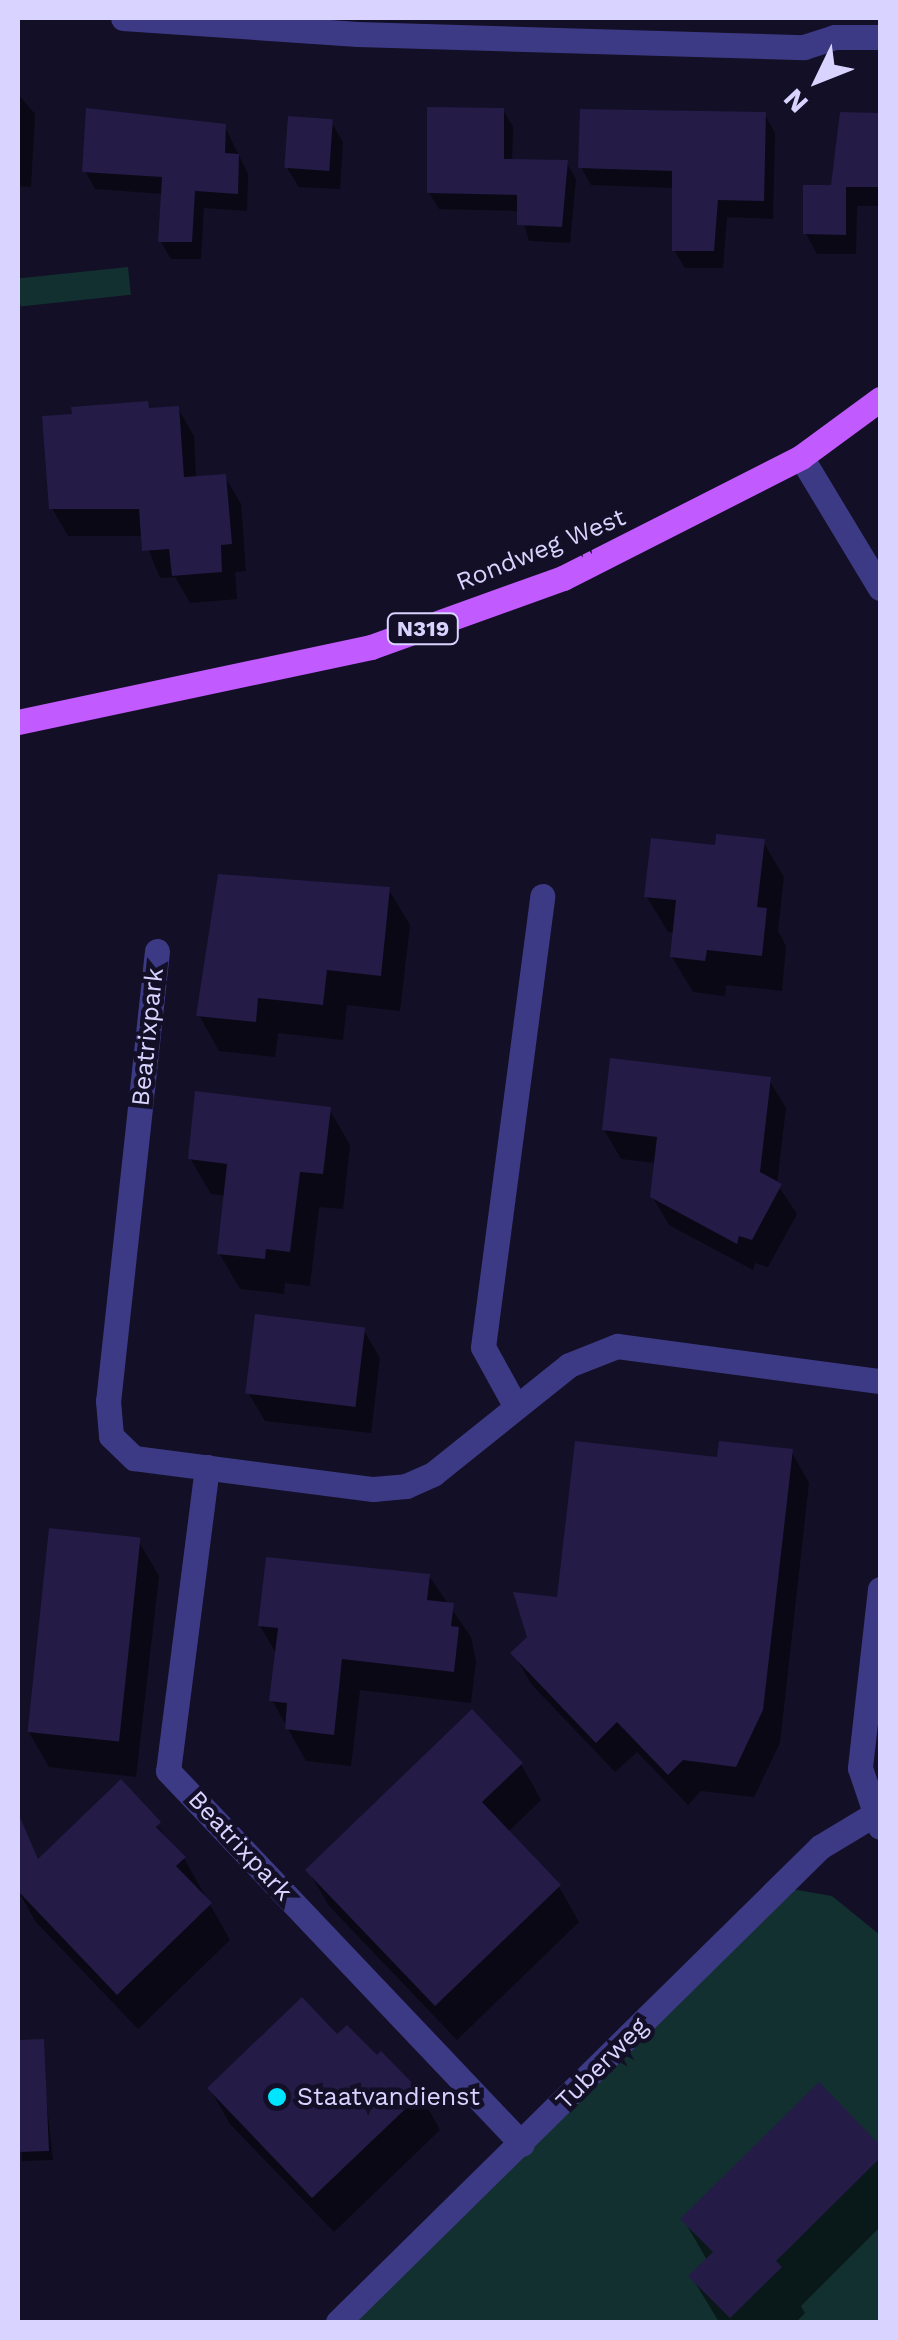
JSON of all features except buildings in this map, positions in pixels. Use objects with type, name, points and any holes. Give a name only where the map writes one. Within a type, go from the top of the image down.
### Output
[{"type":"main road","name":"Rondweg West","points":[[18,722],[371,648],[563,578],[801,457],[880,399]]},
{"type":"street","points":[[123,18],[804,46],[839,27],[880,37]]},
{"type":"street","points":[[801,457],[880,588]]},
{"type":"street","points":[[516,1407],[483,1347],[542,896]]},
{"type":"street","name":"Beatrixpark","points":[[158,951],[108,1401],[112,1436],[134,1458],[373,1489],[406,1486],[433,1474],[589,1352],[617,1346],[880,1381]]},
{"type":"street","name":"Beatrixpark","points":[[207,1467],[168,1771],[522,2144]]},
{"type":"street","points":[[877,1821],[861,1752],[880,1589]]},
{"type":"street","name":"Tuberweg","points":[[338,2322],[820,1847],[877,1821]]},
{"type":"green space","points":[[128,267],[131,295],[21,306],[18,279]]},
{"type":"green space","points":[[792,1889],[832,1896],[880,1935],[880,2322],[353,2322]]},
{"type":"place","name":"Staatvandienst","points":[[277,2097]]}]
